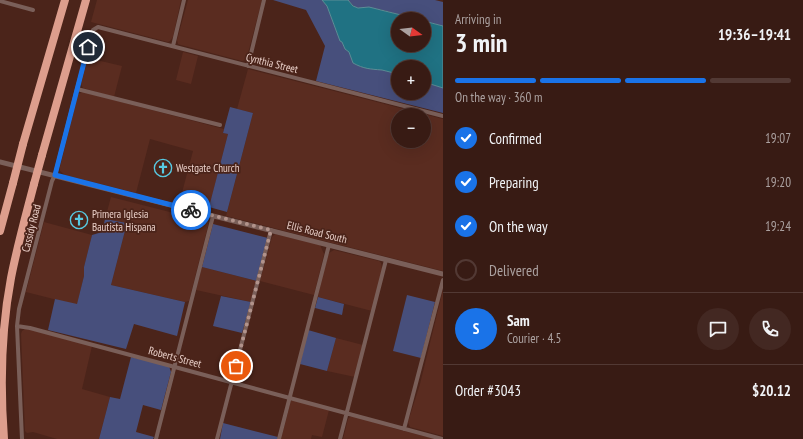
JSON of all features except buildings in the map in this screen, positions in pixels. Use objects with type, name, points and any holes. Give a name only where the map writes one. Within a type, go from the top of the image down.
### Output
[{"type":"highway","points":[[0,231],[23,144],[65,0]]},
{"type":"highway","points":[[4,439],[1,399],[1,358],[11,279],[34,184],[86,0]]},
{"type":"street","points":[[173,46],[184,0]]},
{"type":"street","points":[[248,66],[264,0]]},
{"type":"street","points":[[0,1],[33,10]]},
{"type":"street","name":"Cynthia Street","points":[[98,27],[443,116]]},
{"type":"street","name":"Cassidy Road","points":[[22,439],[17,326],[19,309],[92,33],[93,30],[98,27]]},
{"type":"street","points":[[77,89],[220,126]]},
{"type":"street","name":"Ellis Road South","points":[[0,162],[443,274]]},
{"type":"street","points":[[156,439],[213,216]]},
{"type":"street","points":[[217,439],[271,230]]},
{"type":"street","points":[[279,439],[329,245]]},
{"type":"street","points":[[340,439],[386,260]]},
{"type":"street","points":[[404,429],[443,280]]},
{"type":"street","name":"Roberts Street","points":[[17,326],[30,328],[175,366],[442,439]]},
{"type":"shaded area","points":[[97,0],[181,0],[173,37],[168,42],[91,22]]},
{"type":"shaded area","points":[[188,0],[262,0],[245,60],[242,61],[178,44],[177,40]]},
{"type":"shaded area","points":[[273,0],[322,0],[327,6],[340,41],[349,52],[353,63],[364,68],[391,72],[391,100],[316,81],[325,46],[306,10]]},
{"type":"shaded area","points":[[322,0],[348,0],[353,6],[358,8],[369,7],[391,12],[391,52],[431,52],[431,23],[443,26],[443,88],[431,84],[431,60],[391,60],[391,72],[364,68],[353,63],[349,52],[340,41],[327,6]]},
{"type":"shaded area","points":[[348,0],[435,0],[443,2],[443,26],[431,23],[431,12],[391,13],[378,9],[357,8]]},
{"type":"shaded area","points":[[183,52],[198,56],[191,84],[176,80]]},
{"type":"shaded area","points":[[88,58],[122,66],[114,97],[83,88],[81,84]]},
{"type":"shaded area","points":[[248,69],[400,108],[391,108],[391,148],[431,148],[431,116],[443,119],[443,271],[226,216],[253,113],[237,109]]},
{"type":"shaded area","points":[[431,84],[443,88],[443,113],[431,110],[431,108],[423,108],[391,100],[431,100]]},
{"type":"shaded area","points":[[83,92],[224,129],[223,133],[228,134],[208,212],[179,204],[193,151],[150,139],[136,193],[65,175],[60,171],[78,94]]},
{"type":"shaded area","points":[[230,107],[253,113],[227,212],[209,207],[228,134],[223,133]]},
{"type":"shaded area","points":[[111,197],[209,222],[189,301],[185,302],[111,285],[127,223],[105,219]]},
{"type":"shaded area","points":[[105,219],[127,223],[111,285],[185,302],[177,336],[134,324],[126,349],[48,330],[55,299],[77,304],[92,235],[102,232]]},
{"type":"shaded area","points":[[44,222],[92,235],[77,305],[26,292]]},
{"type":"shaded area","points":[[213,224],[268,238],[257,281],[202,267]]},
{"type":"shaded area","points":[[275,234],[320,245],[324,254],[314,295],[260,281],[272,237]]},
{"type":"shaded area","points":[[334,250],[379,261],[381,263],[382,269],[372,311],[318,297],[329,253]]},
{"type":"shaded area","points":[[202,267],[257,281],[251,302],[196,290]]},
{"type":"shaded area","points":[[443,290],[443,436],[410,427],[408,422],[420,384]]},
{"type":"shaded area","points":[[407,295],[435,302],[421,358],[393,351]]},
{"type":"shaded area","points":[[221,296],[251,302],[242,333],[213,326]]},
{"type":"shaded area","points":[[318,297],[344,304],[342,315],[315,308]]},
{"type":"shaded area","points":[[25,329],[92,346],[82,389],[110,397],[99,439],[57,439],[33,432],[27,433],[25,431],[21,334]]},
{"type":"shaded area","points":[[308,330],[336,338],[327,371],[300,364]]},
{"type":"shaded area","points":[[336,338],[363,345],[355,377],[327,371]]},
{"type":"shaded area","points":[[131,357],[169,366],[171,372],[161,410],[143,405],[136,432],[154,437],[153,439],[99,439],[110,397],[120,399]]},
{"type":"shaded area","points":[[291,401],[329,410],[322,437],[312,435],[311,439],[281,439]]},
{"type":"shaded area","points":[[353,416],[436,439],[343,439],[348,419]]},
{"type":"shaded area","points":[[223,423],[278,437],[277,439],[220,439]]},
{"type":"way so far","points":[[191,210],[271,230],[236,366]]},
{"type":"place","name":"Westgate Church","points":[[163,168]]},
{"type":"place","name":"Primera Iglesia Bautista Hispana","points":[[79,220]]},
{"type":"route","points":[[88,47],[55,175],[191,210]]}]
